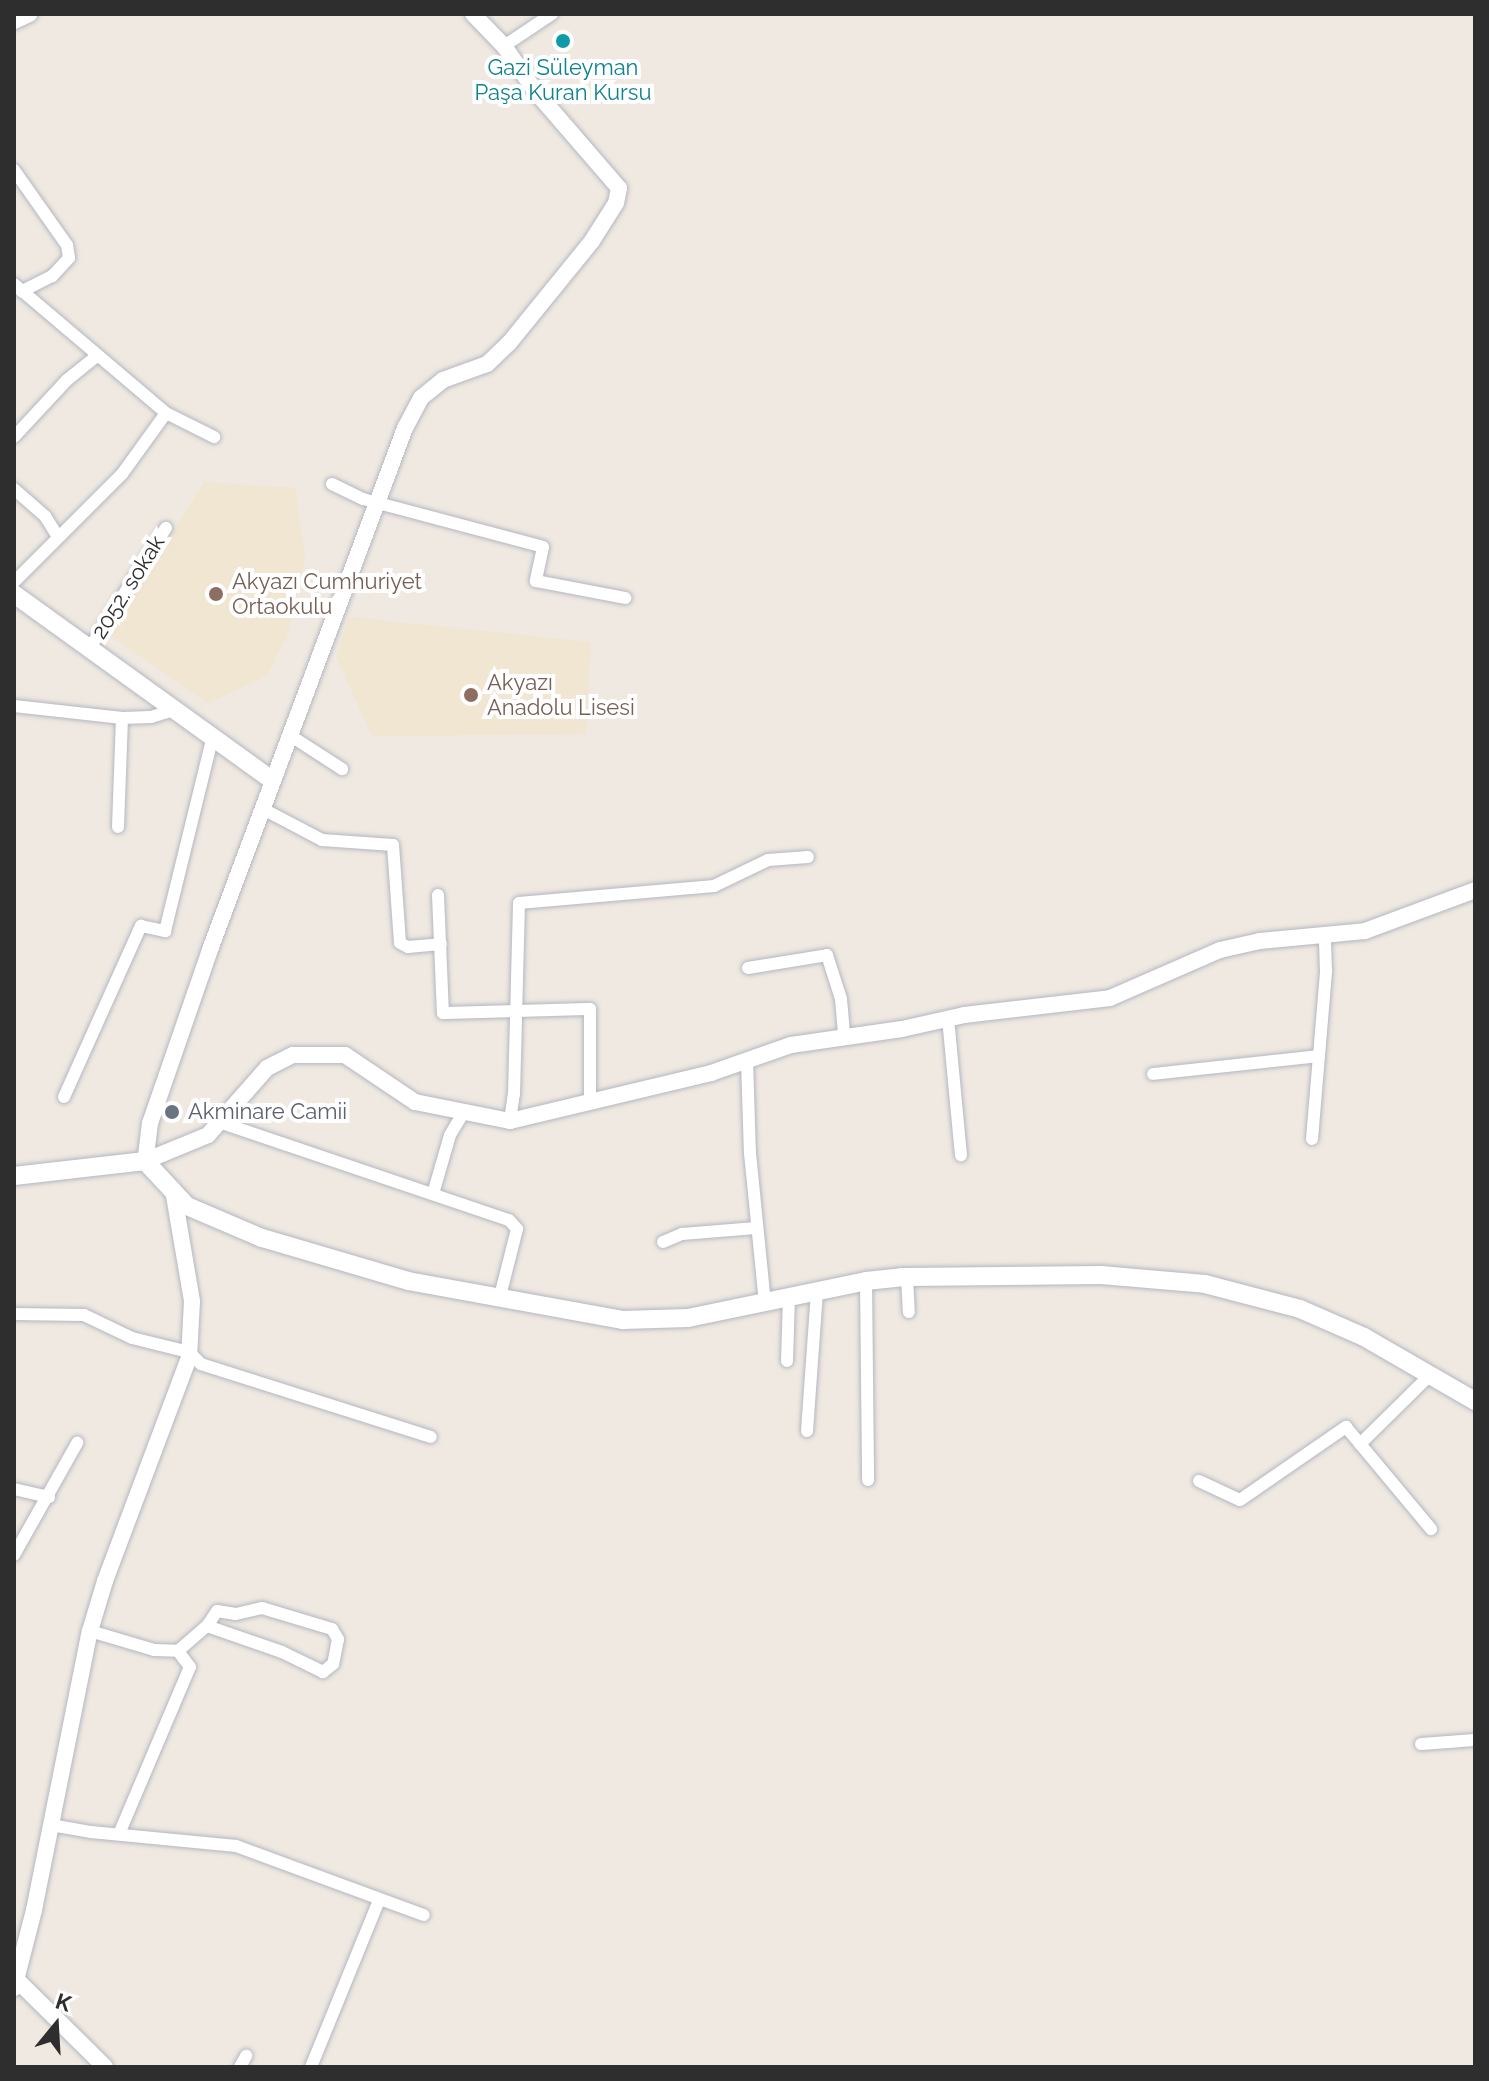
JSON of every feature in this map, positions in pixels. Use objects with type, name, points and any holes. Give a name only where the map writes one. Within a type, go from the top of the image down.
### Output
[{"type":"main road","points":[[14,594],[91,646],[272,780]]},
{"type":"main road","points":[[14,1176],[145,1161],[187,1206],[262,1238],[408,1281],[623,1320],[688,1318],[866,1281],[907,1277],[1101,1275],[1205,1284],[1300,1309],[1364,1337],[1475,1401]]},
{"type":"street","points":[[14,21],[29,14]]},
{"type":"street","points":[[473,14],[504,46],[536,92],[619,188],[616,203],[592,241],[509,343],[487,364],[443,380],[421,398],[376,502],[272,780],[150,1123],[145,1161],[208,1135],[267,1068],[293,1055],[345,1055],[415,1102],[510,1121],[711,1073],[791,1045],[948,1018],[1110,998],[1220,950],[1260,941],[1365,931],[1475,890]]},
{"type":"street","points":[[504,46],[552,14]]},
{"type":"street","points":[[14,170],[67,245],[69,258],[52,276],[17,288]]},
{"type":"street","points":[[17,288],[166,413],[214,437]]},
{"type":"street","points":[[14,437],[67,380],[97,356]]},
{"type":"street","points":[[14,582],[122,474],[166,413]]},
{"type":"street","points":[[332,484],[376,502],[543,547],[536,581],[625,598]]},
{"type":"street","points":[[14,489],[45,516],[58,537]]},
{"type":"street","name":"2052. sokak","points":[[91,646],[166,528]]},
{"type":"street","points":[[14,706],[122,718],[151,717],[177,709]]},
{"type":"street","points":[[118,827],[122,718]]},
{"type":"street","points":[[64,1097],[141,926],[165,931],[213,735]]},
{"type":"street","points":[[291,736],[342,769]]},
{"type":"street","points":[[263,809],[322,840],[393,845],[400,943],[408,947],[441,944]]},
{"type":"street","points":[[510,1121],[519,903],[714,886],[768,860],[808,857]]},
{"type":"street","points":[[438,895],[443,1013],[590,1009],[590,1102]]},
{"type":"street","points":[[1312,1139],[1326,971],[1325,934]]},
{"type":"street","points":[[748,968],[827,955],[841,999],[844,1037]]},
{"type":"street","points":[[948,1018],[961,1155]]},
{"type":"street","points":[[1153,1074],[1318,1056]]},
{"type":"street","points":[[747,1060],[756,1228],[765,1303]]},
{"type":"street","points":[[433,1194],[450,1135],[464,1112]]},
{"type":"street","points":[[219,1122],[509,1220],[517,1229],[500,1296]]},
{"type":"street","points":[[105,2067],[15,1982],[90,1631],[189,1352],[192,1301],[173,1190]]},
{"type":"street","points":[[663,1242],[682,1234],[756,1228]]},
{"type":"street","points":[[907,1277],[909,1312]]},
{"type":"street","points":[[866,1281],[868,1480]]},
{"type":"street","points":[[807,1431],[817,1293]]},
{"type":"street","points":[[787,1361],[789,1298]]},
{"type":"street","points":[[14,1314],[84,1315],[132,1338],[189,1352],[201,1364],[212,1368],[431,1437]]},
{"type":"street","points":[[1360,1444],[1430,1375]]},
{"type":"street","points":[[1199,1481],[1240,1500],[1346,1427],[1431,1529]]},
{"type":"street","points":[[14,1555],[77,1443]]},
{"type":"street","points":[[14,1489],[49,1497]]},
{"type":"street","points":[[90,1631],[154,1650],[178,1651],[207,1626],[217,1611],[236,1614],[262,1608],[332,1629],[338,1639],[333,1664],[323,1672],[282,1652],[207,1626]]},
{"type":"street","points":[[119,1834],[190,1667],[178,1651]]},
{"type":"street","points":[[1421,1744],[1475,1740]]},
{"type":"street","points":[[51,1825],[236,1846],[290,1863],[424,1915]]},
{"type":"street","points":[[311,2067],[379,1900]]},
{"type":"shaded area","name":"Akyazı Cumhuriyet Ortaokulu","points":[[204,482],[295,488],[305,558],[289,630],[267,676],[208,703],[109,635]]},
{"type":"shaded area","name":"Akyazı Anadolu Lisesi","points":[[349,617],[591,642],[586,734],[372,736],[336,657]]},
{"type":"place","name":"Gazi Süleyman Paşa Kuran Kursu","points":[[563,41]]},
{"type":"place","name":"Akyazı Cumhuriyet Ortaokulu","points":[[216,594]]},
{"type":"place","name":"Akyazı Anadolu Lisesi","points":[[471,695]]},
{"type":"place","name":"Akminare Camii","points":[[172,1112]]}]
